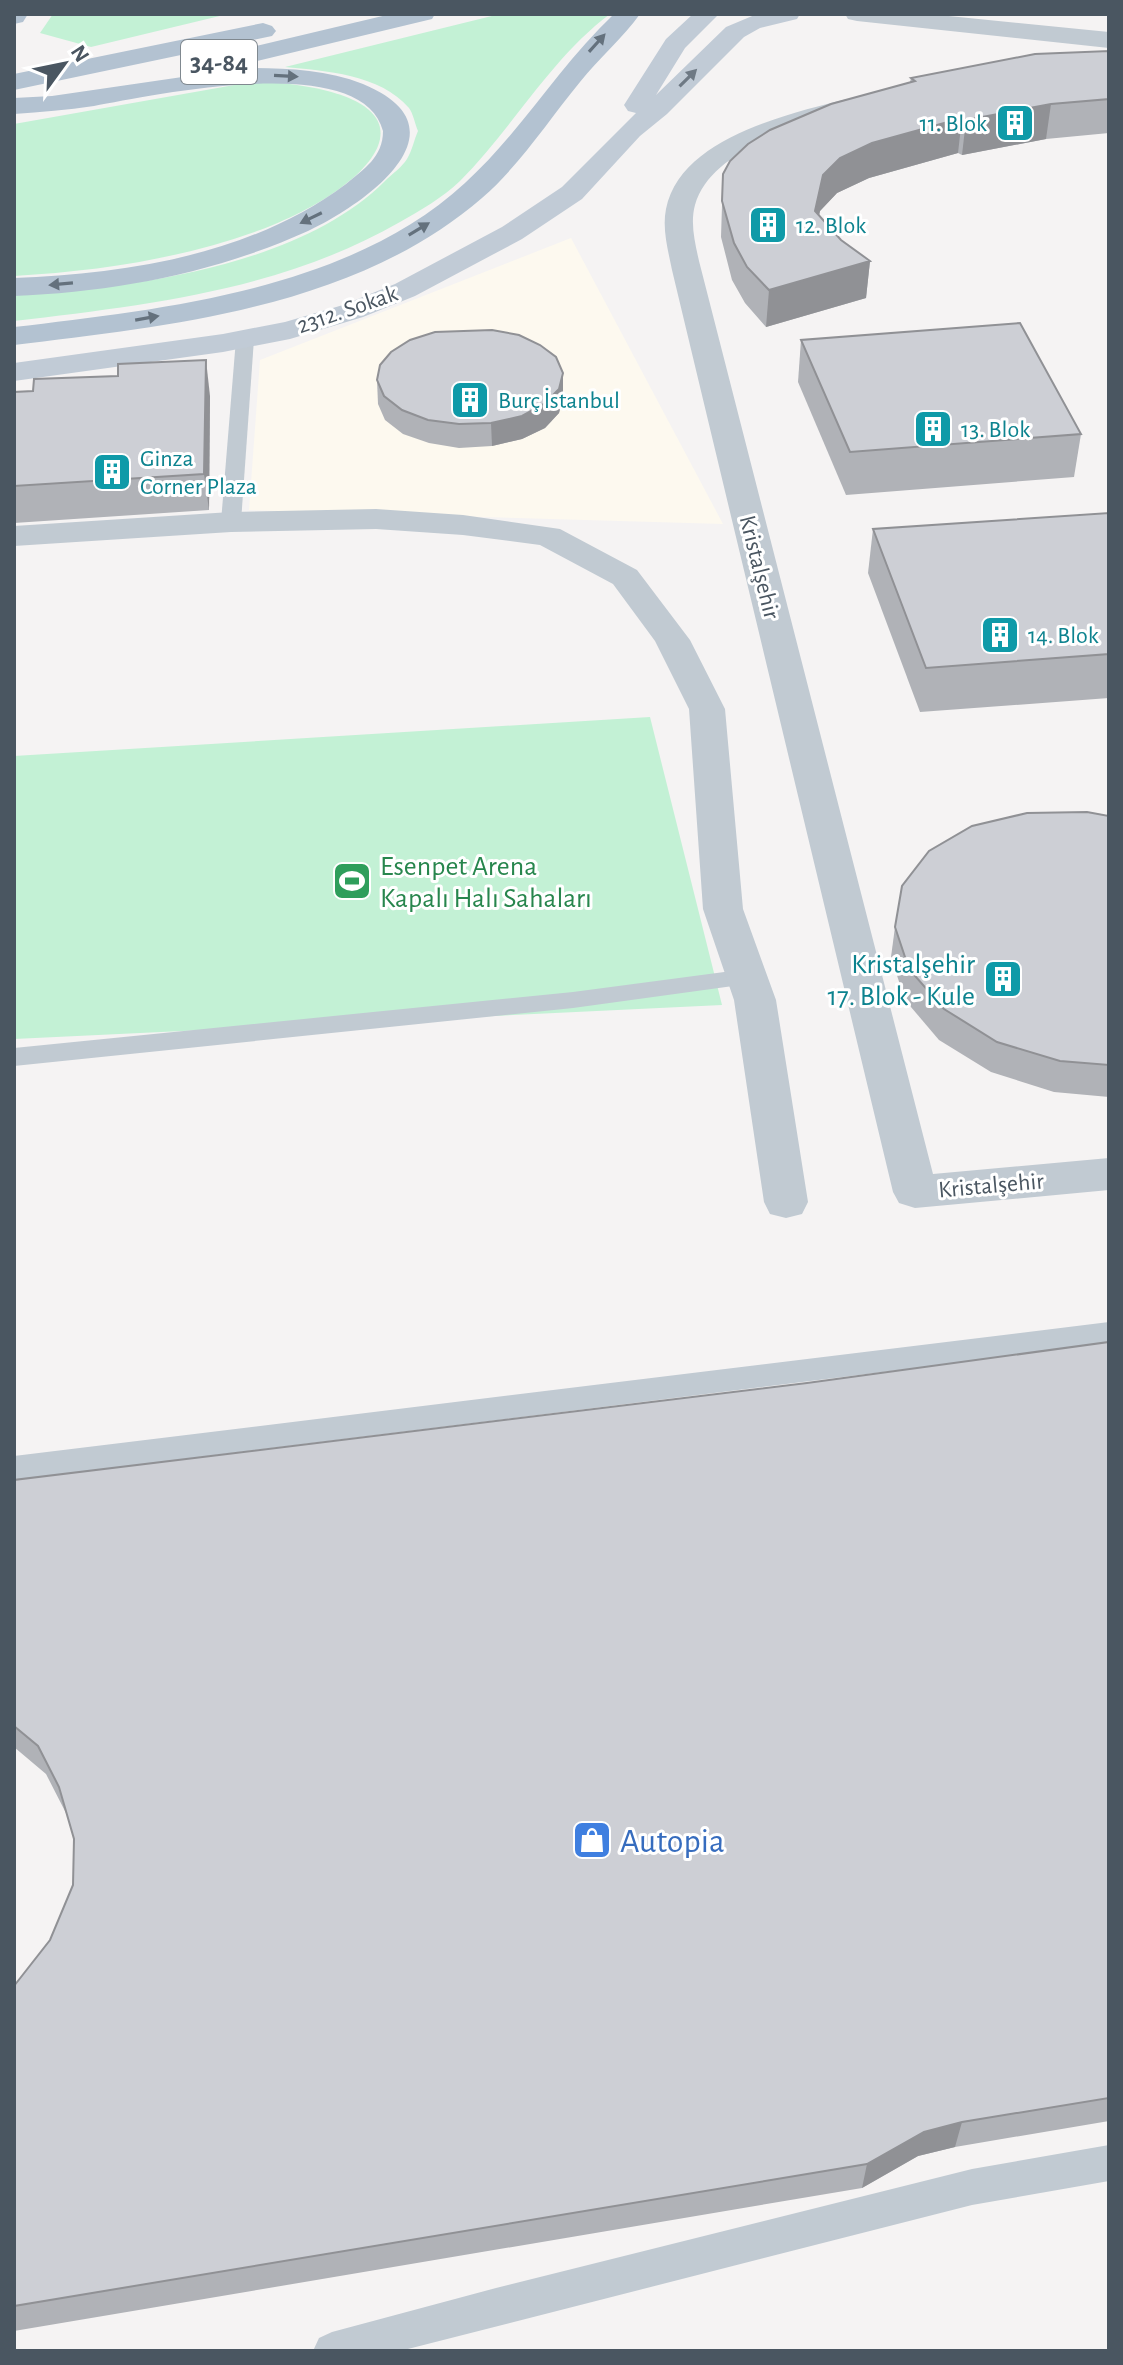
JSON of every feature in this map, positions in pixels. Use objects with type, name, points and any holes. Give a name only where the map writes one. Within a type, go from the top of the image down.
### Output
[{"type":"main road","points":[[63,73],[262,14]]},
{"type":"main road","name":"34-84","points":[[14,82],[339,14]]},
{"type":"main road","name":"34-84","points":[[14,104],[205,65],[423,14]]},
{"type":"main road","points":[[14,336],[113,324],[246,298],[313,279],[421,229],[472,192],[511,151],[570,74],[628,14]]},
{"type":"main road","points":[[14,104],[71,102],[204,80],[292,76],[363,94],[391,117],[398,131],[394,149],[382,168],[360,188],[329,209],[282,231],[240,247],[161,269],[69,284],[14,287]]},
{"type":"street","name":"2312. Sokak","points":[[631,130],[639,101],[650,81],[675,44],[707,14]]},
{"type":"street","name":"2312. Sokak","points":[[14,372],[290,330],[353,311],[405,290],[487,247],[572,193],[631,130],[658,108],[735,32],[751,23],[788,14]]},
{"type":"street","points":[[857,14],[1109,40]]},
{"type":"street","points":[[931,14],[962,23]]},
{"type":"street","points":[[1069,68],[1109,70]]},
{"type":"street","name":"Kristalşehir","points":[[871,101],[793,121],[761,133],[721,155],[695,178],[680,205],[682,249],[915,1192],[1109,1174]]},
{"type":"street","points":[[14,536],[231,522],[376,519],[548,536],[625,577],[672,640],[707,709],[723,909],[755,1000],[786,1202]]},
{"type":"lane","points":[[231,522],[245,339]]},
{"type":"lane","points":[[14,1057],[573,1000],[747,977]]},
{"type":"lane","points":[[14,1468],[1109,1333]]},
{"type":"lane","points":[[332,2351],[511,2302],[972,2187],[1109,2163]]},
{"type":"shaded area","name":"Burç İstanbul","points":[[571,238],[723,524],[249,510],[260,360]]},
{"type":"green space","points":[[53,14],[228,14],[91,47],[40,33]]},
{"type":"green space","points":[[500,14],[610,14],[550,73],[460,181],[423,208],[355,245],[261,279],[163,301],[14,321],[14,295],[109,286],[211,268],[307,234],[349,210],[407,159],[418,131],[412,113],[397,97],[368,81],[285,67]]},
{"type":"green space","points":[[271,82],[328,91],[364,106],[379,125],[378,146],[363,168],[336,191],[301,212],[260,230],[200,249],[108,267],[14,276],[14,124],[240,84]]},
{"type":"green space","name":"Esenpet Arena Kapalı Halı Sahaları","points":[[650,717],[722,1005],[14,1039],[14,756]]},
{"type":"building","points":[[1109,51],[1109,99],[1051,104],[966,120],[962,118],[872,143],[840,158],[823,175],[815,211],[841,240],[870,261],[769,290],[747,267],[734,243],[722,201],[723,174],[730,161],[748,144],[770,130],[831,104],[915,81],[911,78],[1035,54]]},
{"type":"building","points":[[1020,323],[1081,434],[850,452],[801,340]]},
{"type":"building","name":"Burç İstanbul","points":[[492,330],[519,335],[556,357],[563,373],[559,389],[544,404],[522,416],[491,423],[459,424],[428,420],[402,410],[384,396],[377,380],[380,365],[391,352],[410,340],[435,332]]},
{"type":"building","name":"Ginza Corner Plaza","points":[[206,360],[204,474],[14,486],[14,392],[33,391],[34,379],[118,376],[118,364]]},
{"type":"building","name":"14. Blok","points":[[1109,513],[1109,654],[926,668],[873,529]]},
{"type":"building","name":"Kristalşehir 17. Blok - Kule","points":[[1087,812],[1109,816],[1109,1065],[1060,1061],[997,1042],[944,1009],[909,969],[895,927],[902,886],[929,851],[972,826],[1027,813]]},
{"type":"building","name":"Autopia","points":[[1109,1342],[1109,2098],[962,2122],[924,2132],[867,2164],[14,2306],[14,1986],[50,1940],[73,1885],[74,1839],[59,1787],[38,1746],[14,1726],[14,1480],[807,1383]]},
{"type":"place","name":"11. Blok","points":[[1015,123]]},
{"type":"place","name":"12. Blok","points":[[768,225]]},
{"type":"place","name":"Burç İstanbul","points":[[470,400]]},
{"type":"place","name":"13. Blok","points":[[933,429]]},
{"type":"place","name":"Ginza Corner Plaza","points":[[112,472]]},
{"type":"place","name":"14. Blok","points":[[1000,635]]},
{"type":"place","name":"Esenpet Arena Kapalı Halı Sahaları","points":[[352,881]]},
{"type":"place","name":"Kristalşehir 17. Blok - Kule","points":[[1003,979]]},
{"type":"place","name":"Autopia","points":[[592,1840]]}]
